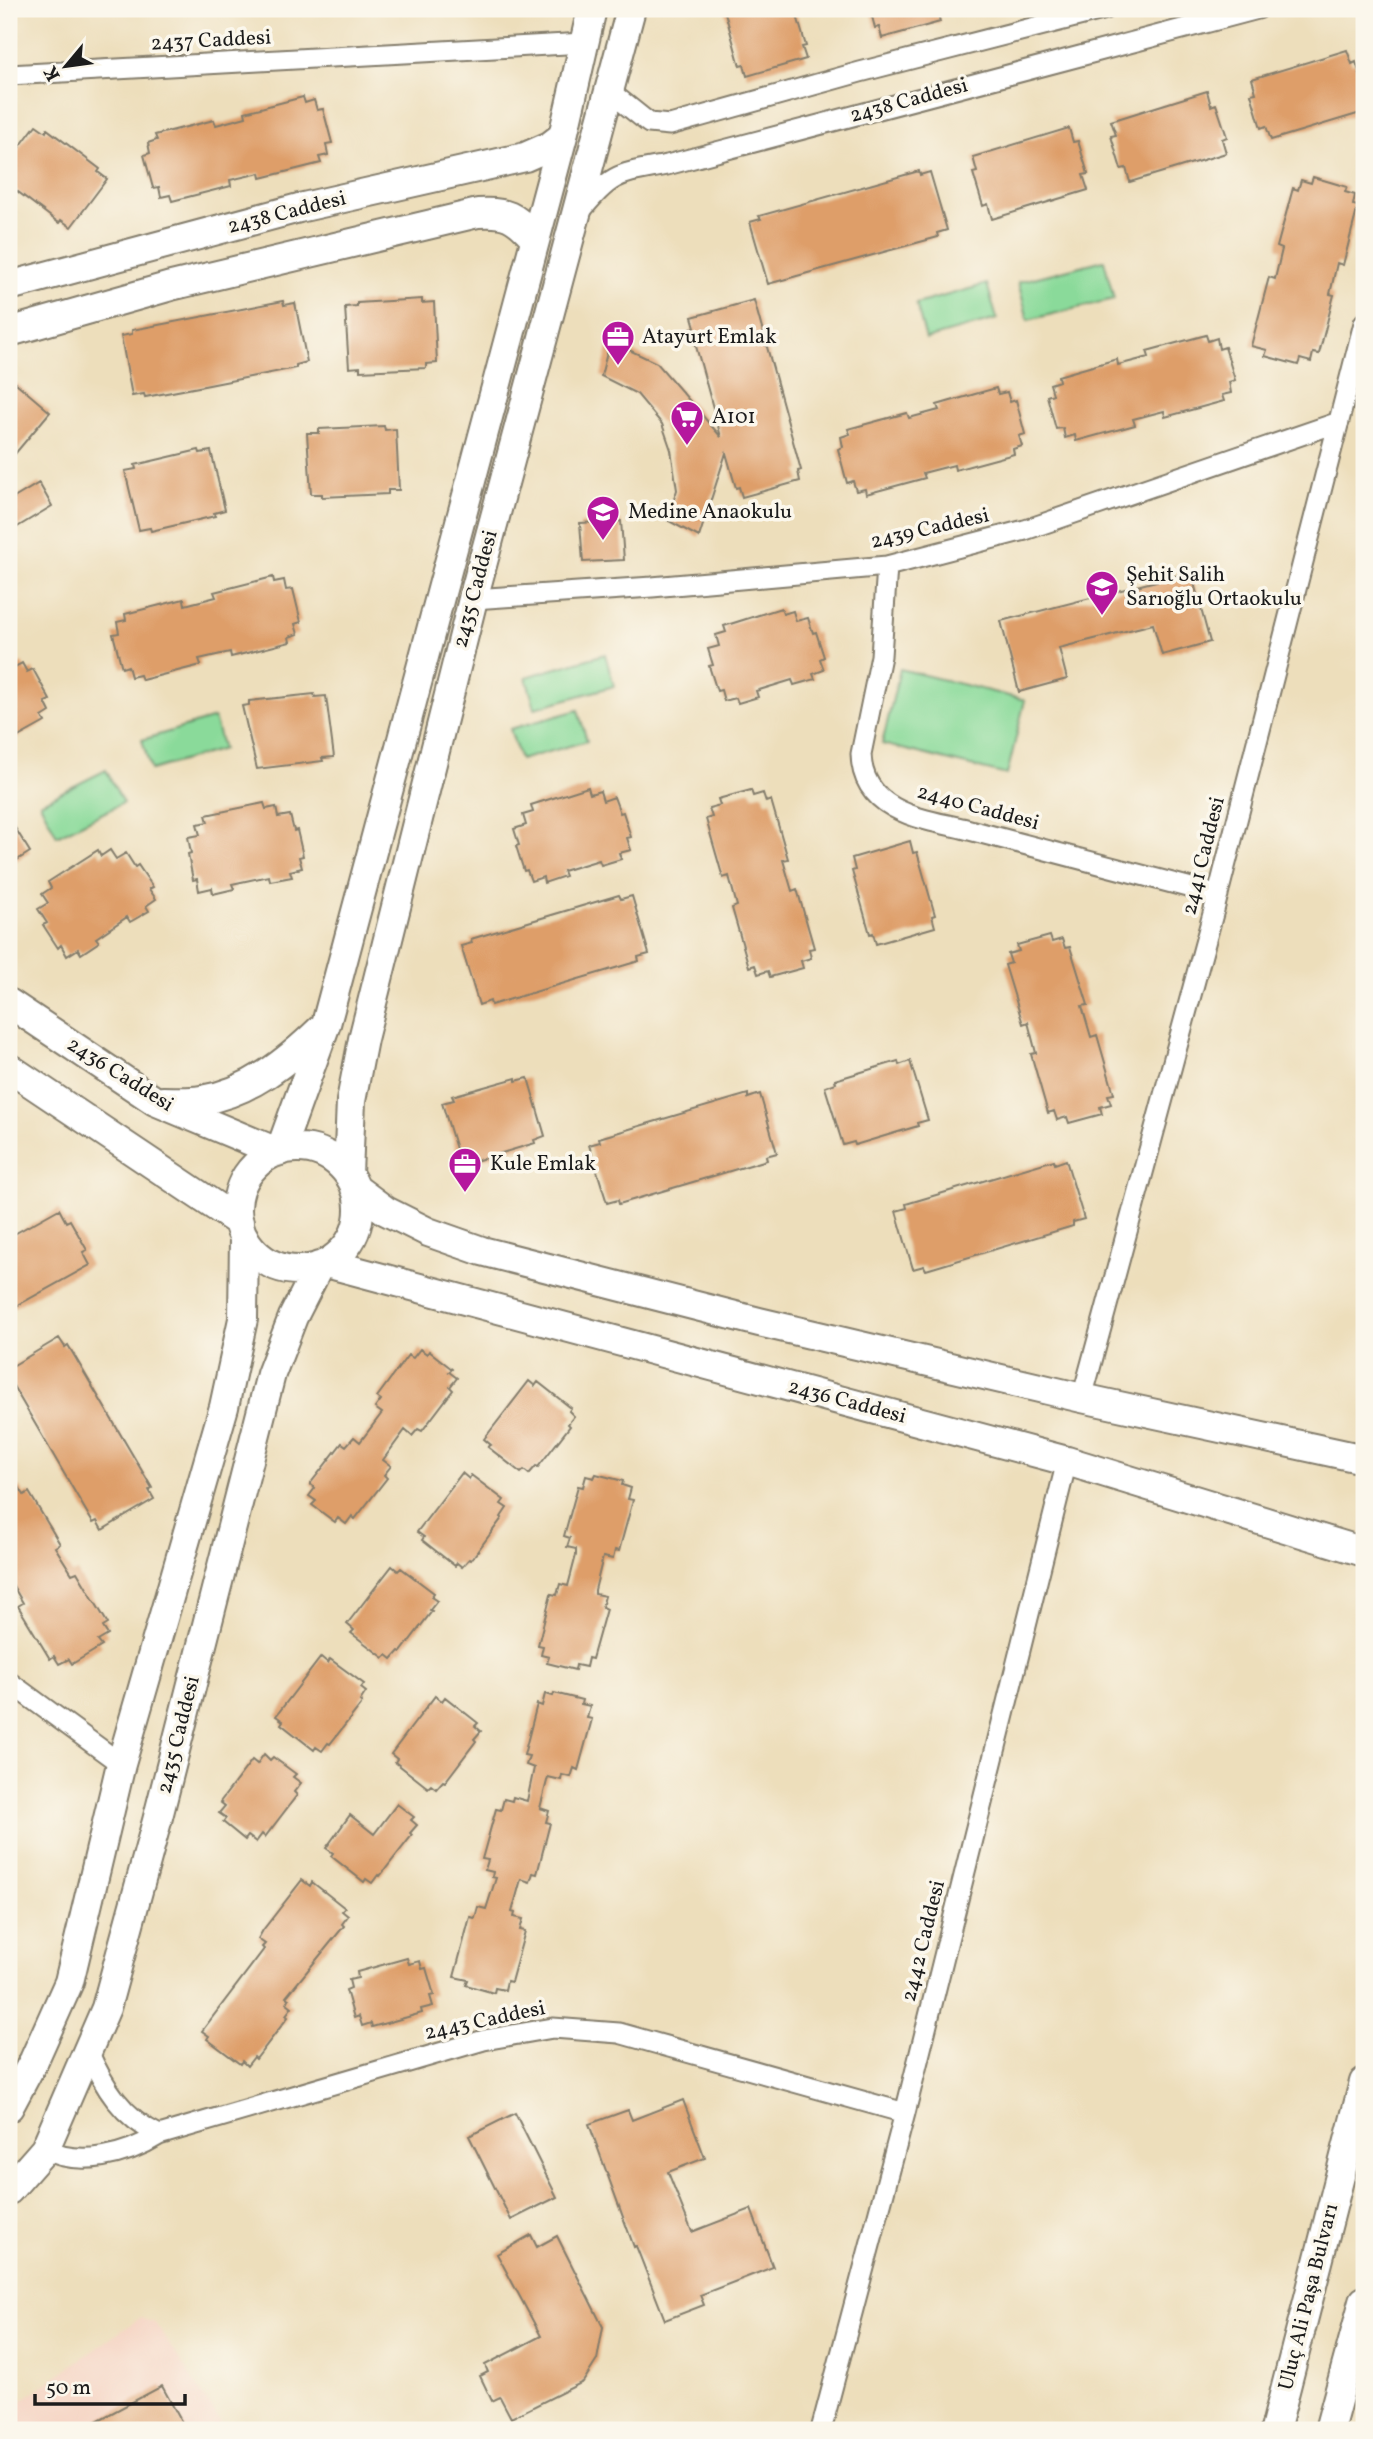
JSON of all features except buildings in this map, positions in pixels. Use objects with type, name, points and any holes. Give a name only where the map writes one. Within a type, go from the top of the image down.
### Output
[{"type":"street","name":"2435 Caddesi","points":[[279,1151],[326,1024],[563,136],[592,9]]},
{"type":"street","name":"2435 Caddesi","points":[[9,2190],[45,2150],[106,2008],[157,1821],[271,1374],[293,1317],[323,1264],[339,1254],[353,1234],[359,1212],[351,1181],[351,1101],[363,1039],[473,599],[631,9]]},
{"type":"street","name":"2438 Caddesi","points":[[610,91],[649,123],[670,125],[1106,9]]},
{"type":"street","name":"2438 Caddesi","points":[[575,218],[606,182],[625,172],[680,161],[1258,9]]},
{"type":"street","name":"2437 Caddesi","points":[[9,75],[584,43]]},
{"type":"street","name":"2438 Caddesi","points":[[9,286],[299,208],[525,157],[550,146],[563,136]]},
{"type":"street","name":"2438 Caddesi","points":[[9,332],[171,286],[478,213],[499,212],[520,221],[534,237]]},
{"type":"street","name":"2441 Caddesi","points":[[1082,1398],[1218,895],[1364,323]]},
{"type":"street","name":"2439 Caddesi","points":[[473,599],[652,587],[887,566],[1025,530],[1339,422]]},
{"type":"street","name":"2440 Caddesi","points":[[887,566],[881,656],[861,754],[861,771],[869,787],[887,804],[919,820],[962,828],[1218,895]]},
{"type":"street","name":"2436 Caddesi","points":[[9,1003],[155,1101],[279,1151]]},
{"type":"street","points":[[155,1101],[201,1100],[254,1081],[295,1054],[326,1024]]},
{"type":"street","points":[[9,1068],[242,1229],[259,1255],[280,1267],[303,1269],[323,1264]]},
{"type":"street","points":[[9,2108],[69,1982],[121,1764],[224,1406],[243,1319],[242,1229],[237,1206],[243,1183],[257,1164],[279,1151],[295,1148],[318,1151],[337,1163],[351,1181],[386,1210],[428,1232],[482,1251],[760,1322],[1082,1398],[1364,1459]]},
{"type":"street","name":"2436 Caddesi","points":[[323,1264],[1067,1461],[1364,1552]]},
{"type":"street","name":"2442 Caddesi","points":[[821,2430],[905,2113],[1067,1461]]},
{"type":"street","points":[[9,1682],[121,1764]]},
{"type":"street","name":"2443 Caddesi","points":[[45,2150],[76,2159],[122,2152],[159,2135],[484,2040],[553,2028],[619,2033],[905,2113]]},
{"type":"street","points":[[88,2051],[110,2095],[146,2129],[159,2135]]},
{"type":"street","name":"Uluç Ali Paşa Bulvarı","points":[[1275,2430],[1364,2082]]},
{"type":"street","points":[[1329,2430],[1364,2301]]},
{"type":"shaded area","points":[[140,2318],[155,2323],[226,2430],[9,2430],[9,2409]]},
{"type":"green space","points":[[1104,260],[1114,299],[1028,320],[1018,282]]},
{"type":"green space","points":[[987,284],[997,319],[926,339],[916,304]]},
{"type":"green space","points":[[605,654],[614,686],[535,708],[526,677]]},
{"type":"green space","points":[[900,669],[1025,700],[1007,775],[882,744]]},
{"type":"green space","points":[[578,710],[587,741],[520,760],[510,729]]},
{"type":"green space","points":[[214,718],[223,749],[151,770],[142,740]]},
{"type":"green space","points":[[106,770],[123,803],[57,836],[40,803]]},
{"type":"place","name":"Atayurt Emlak","points":[[618,367]]},
{"type":"place","name":"A101","points":[[687,447]]},
{"type":"place","name":"Medine Anaokulu","points":[[603,542]]},
{"type":"place","name":"Şehit Salih Sarıoğlu Ortaokulu","points":[[1102,617]]},
{"type":"place","name":"Kule Emlak","points":[[465,1194]]}]
